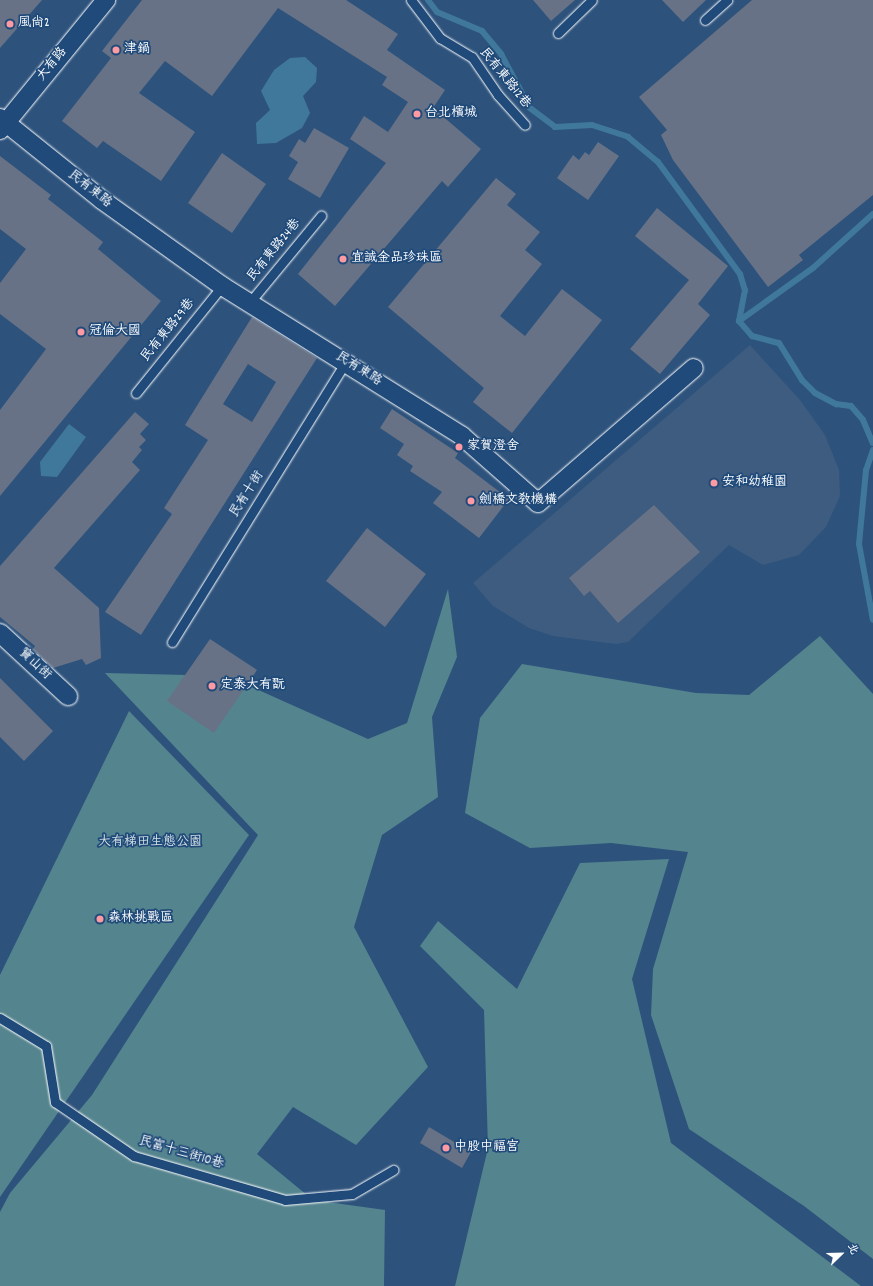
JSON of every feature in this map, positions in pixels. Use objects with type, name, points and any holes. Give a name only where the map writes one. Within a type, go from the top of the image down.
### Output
[{"type":"street","name":"大有路","points":[[2,124],[106,0]]},
{"type":"street","name":"民有東路","points":[[2,124],[102,200],[222,286],[346,361],[462,436],[538,503],[694,368]]},
{"type":"street","name":"寶山街","points":[[0,633],[68,696]]},
{"type":"lane","name":"民有東路12巷","points":[[411,0],[440,38],[472,57],[498,96],[525,125]]},
{"type":"lane","points":[[558,33],[592,0]]},
{"type":"lane","points":[[705,20],[727,0]]},
{"type":"lane","name":"民有東路24巷","points":[[250,302],[321,216]]},
{"type":"lane","name":"民有東路29巷","points":[[136,393],[222,286]]},
{"type":"lane","name":"民有十街","points":[[172,642],[346,361]]},
{"type":"lane","name":"民富十三街10巷","points":[[0,1018],[46,1046],[55,1102],[134,1156],[285,1200],[352,1194],[393,1170]]},
{"type":"shaded area","points":[[305,57],[317,68],[316,82],[303,96],[310,113],[302,128],[276,143],[257,144],[256,123],[270,110],[261,91],[274,70],[290,58]]},
{"type":"shaded area","name":"安和幼稚園","points":[[750,345],[800,400],[825,435],[839,470],[840,496],[826,527],[799,555],[763,565],[729,545],[628,642],[616,644],[553,636],[529,628],[493,606],[473,583]]},
{"type":"shaded area","points":[[69,424],[86,437],[57,477],[41,476],[40,462]]},
{"type":"green space","points":[[448,589],[457,657],[432,717],[438,797],[382,835],[354,927],[428,1067],[356,1145],[293,1107],[257,1154],[313,1200],[385,1210],[384,1286],[0,1286],[0,1212],[10,1193],[92,1095],[258,835],[105,673],[227,676],[368,739],[407,723]]},
{"type":"green space","points":[[820,636],[873,694],[873,1259],[804,1206],[689,1129],[651,1015],[653,969],[688,852],[611,843],[530,848],[465,813],[480,718],[522,664],[696,693],[749,695]]},
{"type":"green space","name":"大有梯田生態公園","points":[[129,711],[249,835],[0,1197],[0,975]]},
{"type":"green space","points":[[669,859],[632,979],[671,1143],[861,1286],[455,1286],[488,1148],[484,1010],[420,946],[438,921],[517,989],[580,863]]},
{"type":"building","name":"風尚2","points":[[0,0],[42,0],[0,48]]},
{"type":"building","points":[[142,0],[346,0],[398,34],[387,50],[445,90],[433,108],[481,149],[448,187],[442,181],[335,306],[298,274],[386,163],[350,139],[364,116],[388,132],[408,102],[382,85],[387,77],[278,8],[212,96],[165,61],[139,93],[195,132],[161,181],[103,141],[97,148],[62,121],[111,58],[102,51]]},
{"type":"building","points":[[533,0],[575,0],[551,21]]},
{"type":"building","points":[[662,0],[706,0],[683,22]]},
{"type":"building","points":[[752,0],[873,0],[873,195],[799,255],[803,260],[768,287],[673,160],[661,135],[667,130],[639,97]]},
{"type":"building","points":[[314,128],[349,148],[320,198],[288,179],[298,162],[289,156],[299,139],[305,143]]},
{"type":"building","points":[[598,142],[619,156],[588,200],[557,178],[573,155],[579,160],[585,152],[589,155]]},
{"type":"building","points":[[222,153],[266,184],[232,233],[188,203]]},
{"type":"building","points":[[0,156],[51,195],[48,199],[103,242],[98,249],[161,301],[0,496],[0,410],[46,349],[0,314],[0,283],[26,249],[0,229]]},
{"type":"building","points":[[496,178],[516,194],[507,205],[540,232],[525,250],[542,264],[500,316],[525,336],[562,289],[602,320],[512,433],[473,402],[484,388],[388,307]]},
{"type":"building","points":[[657,208],[728,266],[698,304],[710,315],[660,374],[630,349],[689,280],[635,236]]},
{"type":"building","points":[[252,317],[317,358],[141,635],[105,612],[172,514],[164,508],[208,440],[185,425]],"holes":[[[248,364],[276,382],[252,422],[223,404]]]},
{"type":"building","points":[[392,409],[458,453],[455,458],[509,499],[479,538],[433,503],[442,492],[410,471],[413,466],[397,455],[404,444],[380,428]]},
{"type":"building","points":[[135,412],[149,424],[140,434],[146,440],[139,447],[142,450],[132,462],[140,470],[54,568],[99,608],[101,658],[86,665],[82,659],[53,668],[33,649],[35,646],[0,617],[0,566]]},
{"type":"building","points":[[654,505],[700,552],[618,623],[590,591],[584,596],[569,578]]},
{"type":"building","points":[[367,528],[426,574],[385,627],[326,581]]},
{"type":"building","name":"定泰大有翫","points":[[210,639],[257,670],[214,733],[167,701]]},
{"type":"building","points":[[0,678],[53,731],[24,761],[0,737]]},
{"type":"building","name":"中股中福宮","points":[[429,1127],[471,1152],[462,1168],[420,1143]]},
{"type":"waterway","points":[[428,0],[437,12],[482,31],[501,54],[530,108],[555,127],[592,125],[628,137],[658,162],[740,274],[745,290],[739,321],[752,336],[779,343],[802,380],[815,393],[836,404],[851,406],[863,420],[873,443]]},
{"type":"waterway","points":[[739,321],[813,268],[873,214]]},
{"type":"waterway","points":[[873,450],[866,470],[859,544],[873,620]]},
{"type":"place","name":"風尚2","points":[[10,24]]},
{"type":"place","name":"津鍋","points":[[116,50]]},
{"type":"place","name":"台北檳城","points":[[417,114]]},
{"type":"place","name":"宜誠金品珍珠區","points":[[343,259]]},
{"type":"place","name":"冠倫大國","points":[[81,332]]},
{"type":"place","name":"家賀澄舍","points":[[459,447]]},
{"type":"place","name":"安和幼稚園","points":[[714,483]]},
{"type":"place","name":"劍橋文教機構","points":[[471,501]]},
{"type":"place","name":"定泰大有翫","points":[[212,686]]},
{"type":"place","name":"森林挑戰區","points":[[100,919]]},
{"type":"place","name":"中股中福宮","points":[[446,1148]]}]
